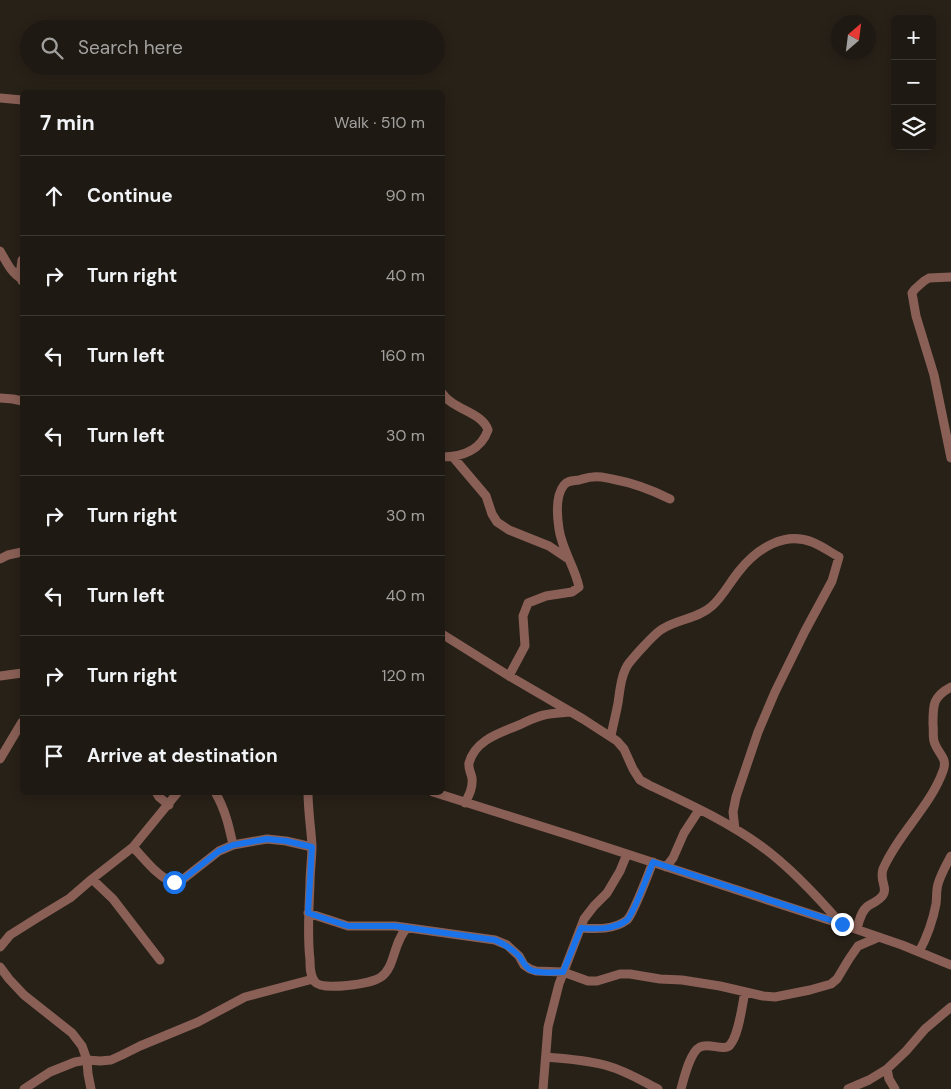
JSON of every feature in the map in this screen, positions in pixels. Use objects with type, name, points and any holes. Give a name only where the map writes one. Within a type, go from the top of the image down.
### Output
[{"type":"street","points":[[0,98],[20,100]]},
{"type":"street","points":[[0,251],[12,271],[20,279]]},
{"type":"street","points":[[951,278],[929,278],[912,293],[916,316],[936,382],[951,458]]},
{"type":"street","points":[[445,397],[480,418],[486,424],[488,430],[476,447],[467,452],[445,456]]},
{"type":"street","points":[[0,398],[20,401]]},
{"type":"street","points":[[453,456],[486,496],[497,522],[509,530],[548,546],[568,558]]},
{"type":"street","points":[[509,676],[525,646],[523,616],[528,603],[546,596],[572,592],[579,587],[561,542],[559,530],[557,501],[564,485],[570,481],[595,476],[644,486],[670,498]]},
{"type":"street","points":[[611,736],[623,675],[628,664],[650,639],[662,629],[672,623],[705,611],[711,606],[739,570],[758,552],[778,542],[800,539],[811,542],[839,557],[832,581],[775,692],[758,732],[736,797],[733,812],[735,829]]},
{"type":"street","points":[[0,559],[20,552]]},
{"type":"street","points":[[445,636],[611,736],[624,749],[640,780],[735,829],[760,846],[819,899],[842,924]]},
{"type":"street","points":[[0,676],[20,673]]},
{"type":"street","points":[[857,929],[867,906],[879,899],[884,893],[885,889],[881,876],[883,869],[900,840],[931,795],[943,772],[945,762],[934,741],[932,711],[942,692],[951,688]]},
{"type":"street","points":[[464,803],[472,790],[469,764],[478,748],[495,735],[533,718],[571,712]]},
{"type":"street","points":[[0,759],[20,725]]},
{"type":"street","points":[[158,795],[169,805]]},
{"type":"street","points":[[0,947],[10,935],[70,898],[134,847],[176,795]]},
{"type":"street","points":[[217,795],[228,819],[233,845]]},
{"type":"street","points":[[308,795],[312,847],[308,941],[313,980],[319,986],[329,986],[356,984],[378,979],[388,968],[400,937],[407,928]]},
{"type":"street","points":[[441,795],[842,924],[950,962]]},
{"type":"street","points":[[666,867],[699,810]]},
{"type":"street","points":[[134,847],[158,874],[174,882],[182,880],[219,851],[233,845],[267,839],[312,847]]},
{"type":"street","points":[[543,1089],[548,1027],[563,972],[588,914],[607,893],[620,871],[627,854]]},
{"type":"street","points":[[919,952],[930,926],[936,903],[937,886],[951,856]]},
{"type":"street","points":[[581,928],[601,929],[612,927],[627,919],[632,912],[653,862]]},
{"type":"street","points":[[92,879],[113,899],[160,960]]},
{"type":"street","points":[[308,913],[348,926],[395,926],[495,940],[507,945],[519,956],[524,965],[530,969],[563,972],[588,981],[597,982],[620,974],[630,974],[682,980],[776,997],[831,984],[836,980],[858,946],[879,938]]},
{"type":"street","points":[[0,967],[24,995],[72,1033],[82,1046],[87,1060],[91,1089]]},
{"type":"street","points":[[24,1089],[50,1072],[75,1062],[111,1060],[198,1022],[245,997],[313,980]]},
{"type":"street","points":[[681,1089],[690,1061],[699,1047],[723,1048],[730,1045],[739,1025],[745,992]]},
{"type":"street","points":[[848,1089],[887,1070],[925,1029],[951,1007]]},
{"type":"street","points":[[546,1057],[574,1059],[607,1066],[625,1072],[658,1089]]},
{"type":"street","points":[[887,1070],[889,1079],[895,1089]]},
{"type":"route","points":[[174,882],[182,880],[219,851],[233,845],[267,839],[312,847],[308,913],[348,926],[395,926],[495,940],[507,945],[519,956],[524,965],[530,969],[549,972],[563,972],[581,928],[601,929],[612,927],[627,919],[632,912],[653,862],[842,924]]}]
